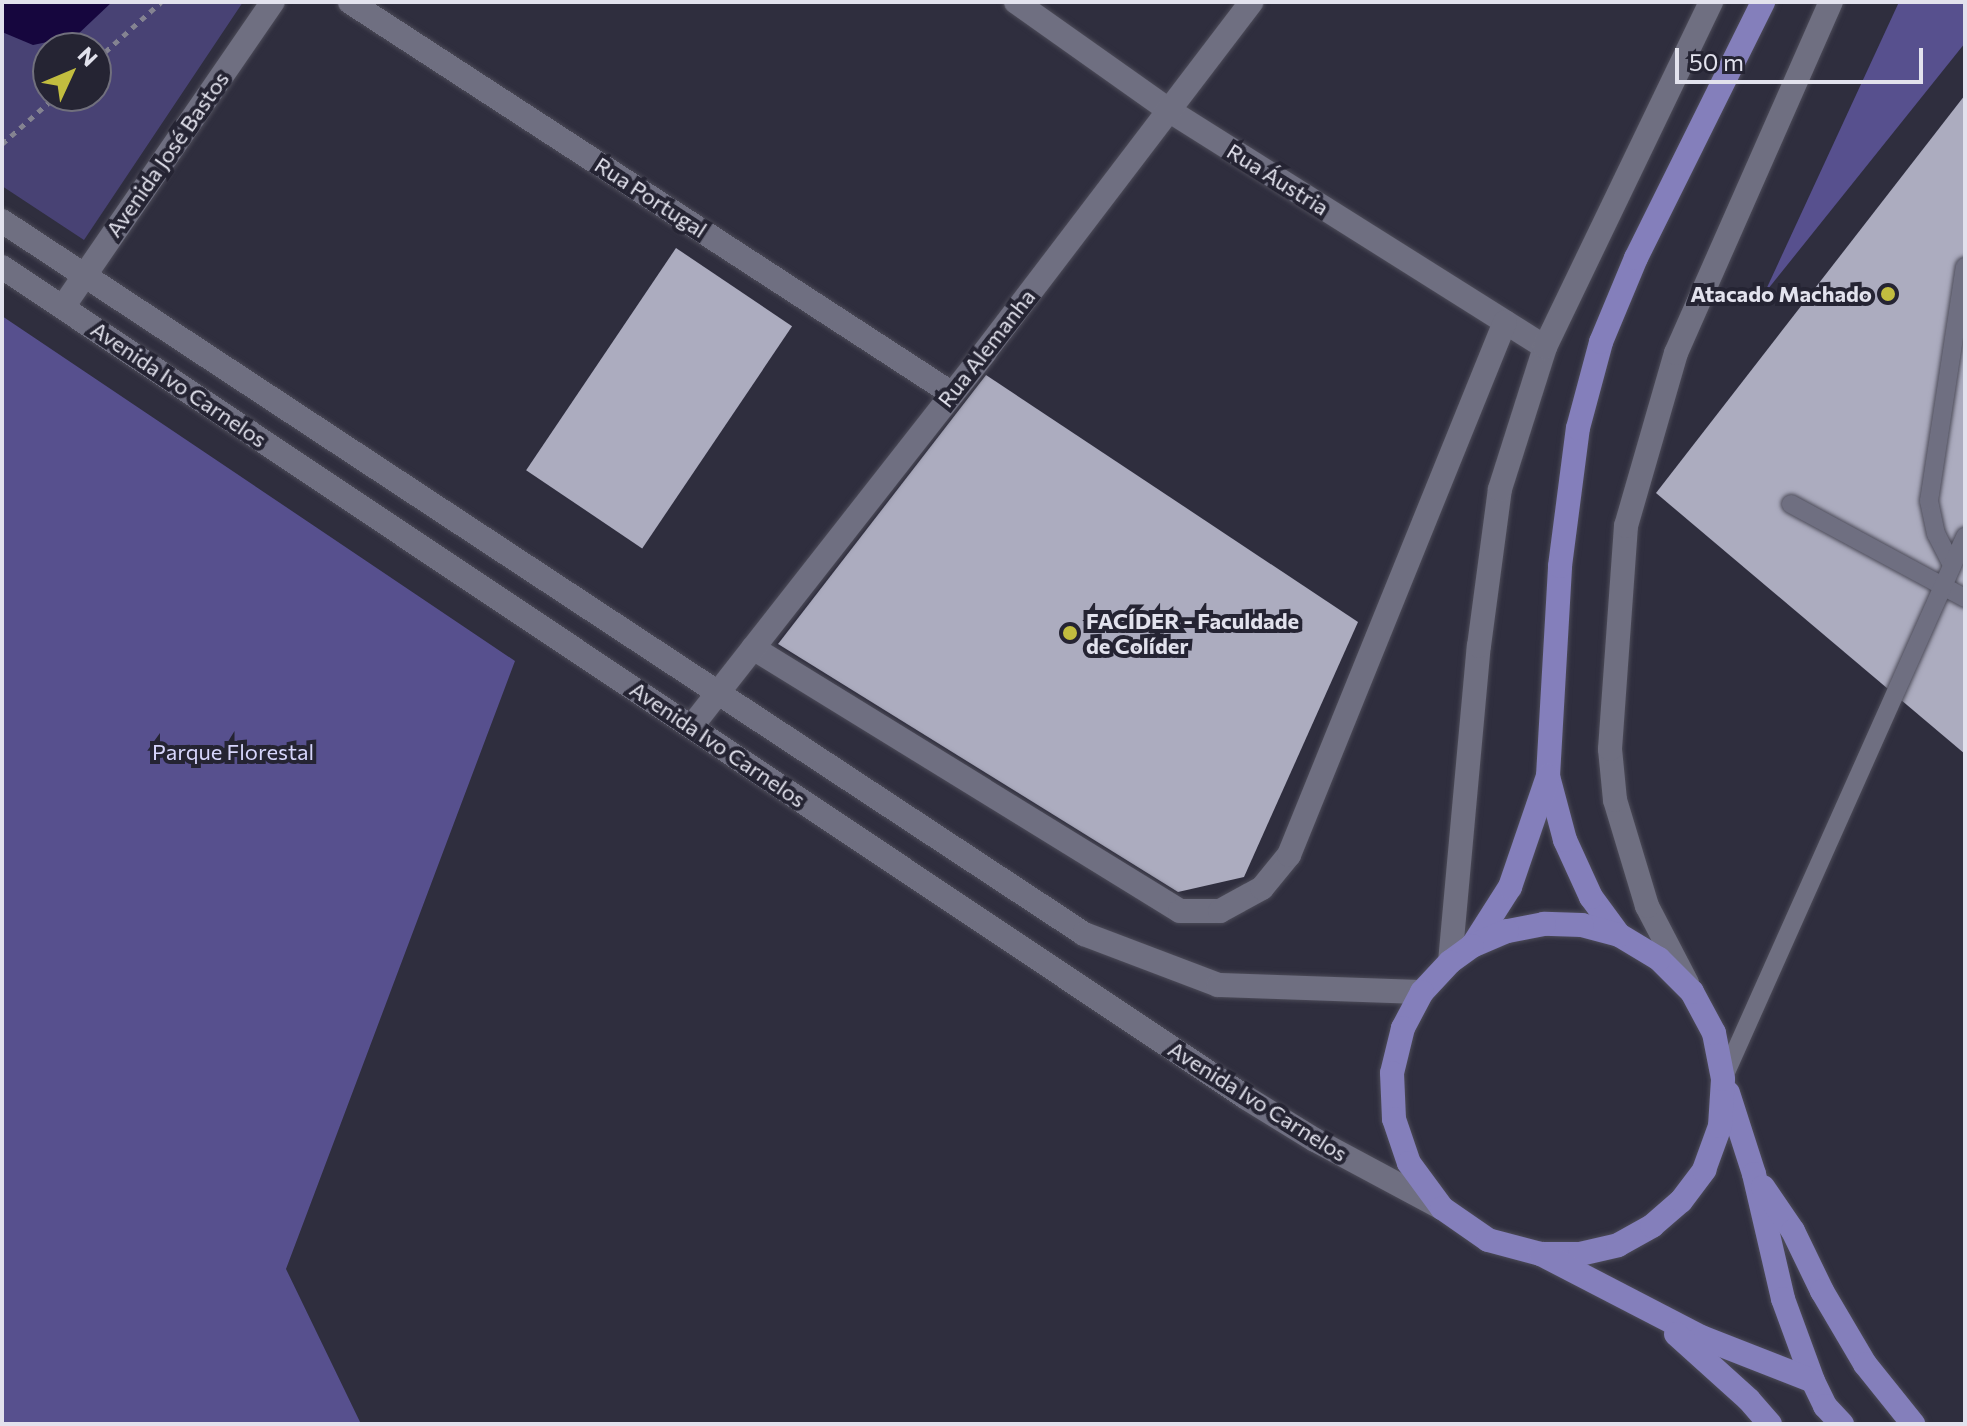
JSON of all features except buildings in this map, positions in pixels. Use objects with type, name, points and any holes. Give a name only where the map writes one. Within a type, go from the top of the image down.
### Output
[{"type":"main road","points":[[1472,946],[1510,887],[1548,776],[1560,566],[1578,428],[1601,342],[1636,258],[1763,2]]},
{"type":"main road","points":[[1548,776],[1565,840],[1591,897],[1619,935]]},
{"type":"main road","points":[[1813,1381],[1701,1337],[1541,1254],[1488,1240],[1442,1208],[1409,1163],[1394,1119],[1392,1073],[1403,1028],[1422,992],[1450,962],[1472,946],[1507,931],[1544,924],[1582,925],[1619,935],[1659,959],[1692,992],[1714,1033],[1723,1079],[1754,1174],[1783,1299],[1828,1418]]},
{"type":"main road","points":[[1541,1254],[1580,1254],[1618,1245],[1652,1226],[1681,1201],[1704,1170],[1720,1126],[1723,1079]]},
{"type":"main road","points":[[1754,1174],[1793,1231],[1822,1291],[1865,1364],[1913,1424]]},
{"type":"main road","points":[[1647,1308],[1749,1400],[1770,1424]]},
{"type":"street","name":"Avenida José Bastos","points":[[63,307],[273,2]]},
{"type":"street","name":"Rua Portugal","points":[[350,2],[951,393]]},
{"type":"street","name":"Rua Áustria","points":[[1016,2],[1170,111],[1545,347]]},
{"type":"street","name":"Rua Alemanha","points":[[692,726],[1170,111],[1251,2]]},
{"type":"street","points":[[1450,962],[1479,646],[1500,489],[1545,347],[1711,2]]},
{"type":"street","points":[[1692,992],[1647,906],[1615,800],[1610,749],[1626,526],[1676,353],[1831,2]]},
{"type":"street","name":"Avenida Ivo Carnelos","points":[[2,221],[1084,934],[1218,985],[1422,992]]},
{"type":"street","name":"Avenida Ivo Carnelos","points":[[2,267],[1245,1097],[1315,1140],[1442,1208]]},
{"type":"street","points":[[753,648],[1180,911],[1220,911],[1262,888],[1289,855],[1505,322]]},
{"type":"lane","points":[[1952,565],[1936,534],[1929,501],[1965,267]]},
{"type":"lane","points":[[1791,504],[1965,598]]},
{"type":"lane","points":[[1723,1079],[1965,537]]},
{"type":"path","points":[[112,46],[161,2]]},
{"type":"path","points":[[2,144],[38,112]]},
{"type":"shaded area","points":[[2,2],[243,2],[84,240],[2,186]]},
{"type":"shaded area","points":[[2,2],[112,2],[80,32],[32,32],[32,45],[2,32]]},
{"type":"green space","points":[[1899,2],[1965,2],[1965,43],[1764,294]]},
{"type":"green space","name":"Parque Florestal","points":[[2,316],[515,661],[286,1269],[361,1424],[2,1424]]},
{"type":"place","name":"Atacado Machado","points":[[1888,294]]},
{"type":"place","name":"FACÍDER - Faculdade de Colíder","points":[[1070,633]]}]
